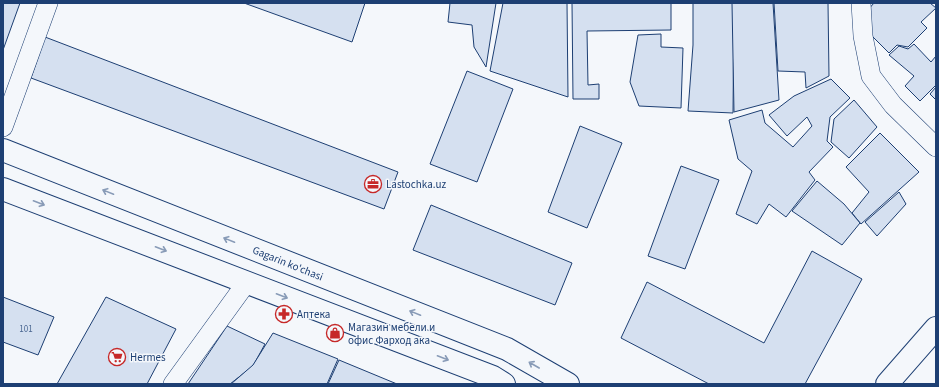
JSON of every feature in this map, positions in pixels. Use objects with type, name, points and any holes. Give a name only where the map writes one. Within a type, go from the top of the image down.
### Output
[{"type":"main road","name":"Gagarin ko'chasi","points":[[3,150],[507,349],[568,384]]},
{"type":"main road","points":[[3,190],[493,377],[504,384]]},
{"type":"main road","points":[[887,384],[936,328]]},
{"type":"street","points":[[3,127],[48,3]]},
{"type":"street","points":[[861,3],[863,36],[871,76],[893,105],[936,147]]},
{"type":"street","points":[[173,384],[247,282]]},
{"type":"building","points":[[3,3],[20,3],[3,50]]},
{"type":"building","points":[[244,3],[365,3],[352,42]]},
{"type":"building","points":[[450,3],[496,3],[486,67],[474,47],[472,25],[448,22]]},
{"type":"building","points":[[503,3],[567,3],[568,97],[490,71]]},
{"type":"building","points":[[572,3],[671,3],[671,30],[587,31],[588,85],[599,84],[599,99],[573,99]]},
{"type":"building","points":[[693,3],[734,3],[733,113],[688,111],[693,45]]},
{"type":"building","points":[[732,3],[773,3],[779,100],[734,112]]},
{"type":"building","points":[[774,3],[828,3],[829,76],[806,88],[805,72],[778,71]]},
{"type":"building","points":[[874,3],[930,3],[936,8],[921,22],[927,28],[908,47],[897,45],[889,53],[866,30],[867,11]]},
{"type":"building","points":[[661,34],[661,47],[683,48],[681,108],[639,106],[630,82],[638,35]]},
{"type":"building","points":[[45,37],[398,172],[384,209],[31,78]]},
{"type":"building","points":[[914,44],[931,62],[936,56],[936,85],[920,101],[905,86],[914,76],[889,55],[899,46],[908,49]]},
{"type":"building","points":[[467,71],[513,89],[477,182],[430,164]]},
{"type":"building","points":[[831,79],[850,98],[830,117],[827,141],[833,147],[809,172],[815,180],[786,217],[769,204],[757,224],[736,214],[752,171],[738,159],[729,120],[762,110],[765,123],[793,147],[812,126],[807,117],[787,136],[769,115],[794,96]]},
{"type":"building","points":[[936,87],[936,100],[930,94]]},
{"type":"building","points":[[854,100],[877,127],[849,158],[831,142],[834,119]]},
{"type":"building","points":[[580,126],[622,143],[587,228],[548,212]]},
{"type":"building","points":[[880,133],[919,172],[861,224],[852,213],[869,192],[846,167]]},
{"type":"building","points":[[681,166],[719,180],[685,269],[648,256]]},
{"type":"building","points":[[817,181],[844,204],[860,223],[842,245],[792,211]]},
{"type":"building","points":[[899,192],[906,204],[877,236],[865,222]]},
{"type":"building","points":[[431,205],[572,263],[555,305],[413,250]]},
{"type":"building","points":[[812,251],[862,279],[805,384],[709,384],[621,338],[647,282],[764,343]]},
{"type":"building","points":[[3,297],[54,317],[38,355],[3,342]]},
{"type":"building","name":"Hermes","points":[[106,297],[176,329],[147,384],[57,384]]},
{"type":"building","points":[[227,326],[265,344],[253,366],[230,384],[188,384]]},
{"type":"building","points":[[273,333],[338,359],[327,384],[231,384],[253,365]]},
{"type":"building","points":[[339,360],[397,384],[328,384]]},
{"type":"place","name":"Lastochka.uz","points":[[373,184]]},
{"type":"place","name":"Аптека","points":[[284,314]]},
{"type":"place","name":"Магазин мебели и офис Фарход ака","points":[[335,333]]},
{"type":"place","name":"Hermes","points":[[117,357]]}]
